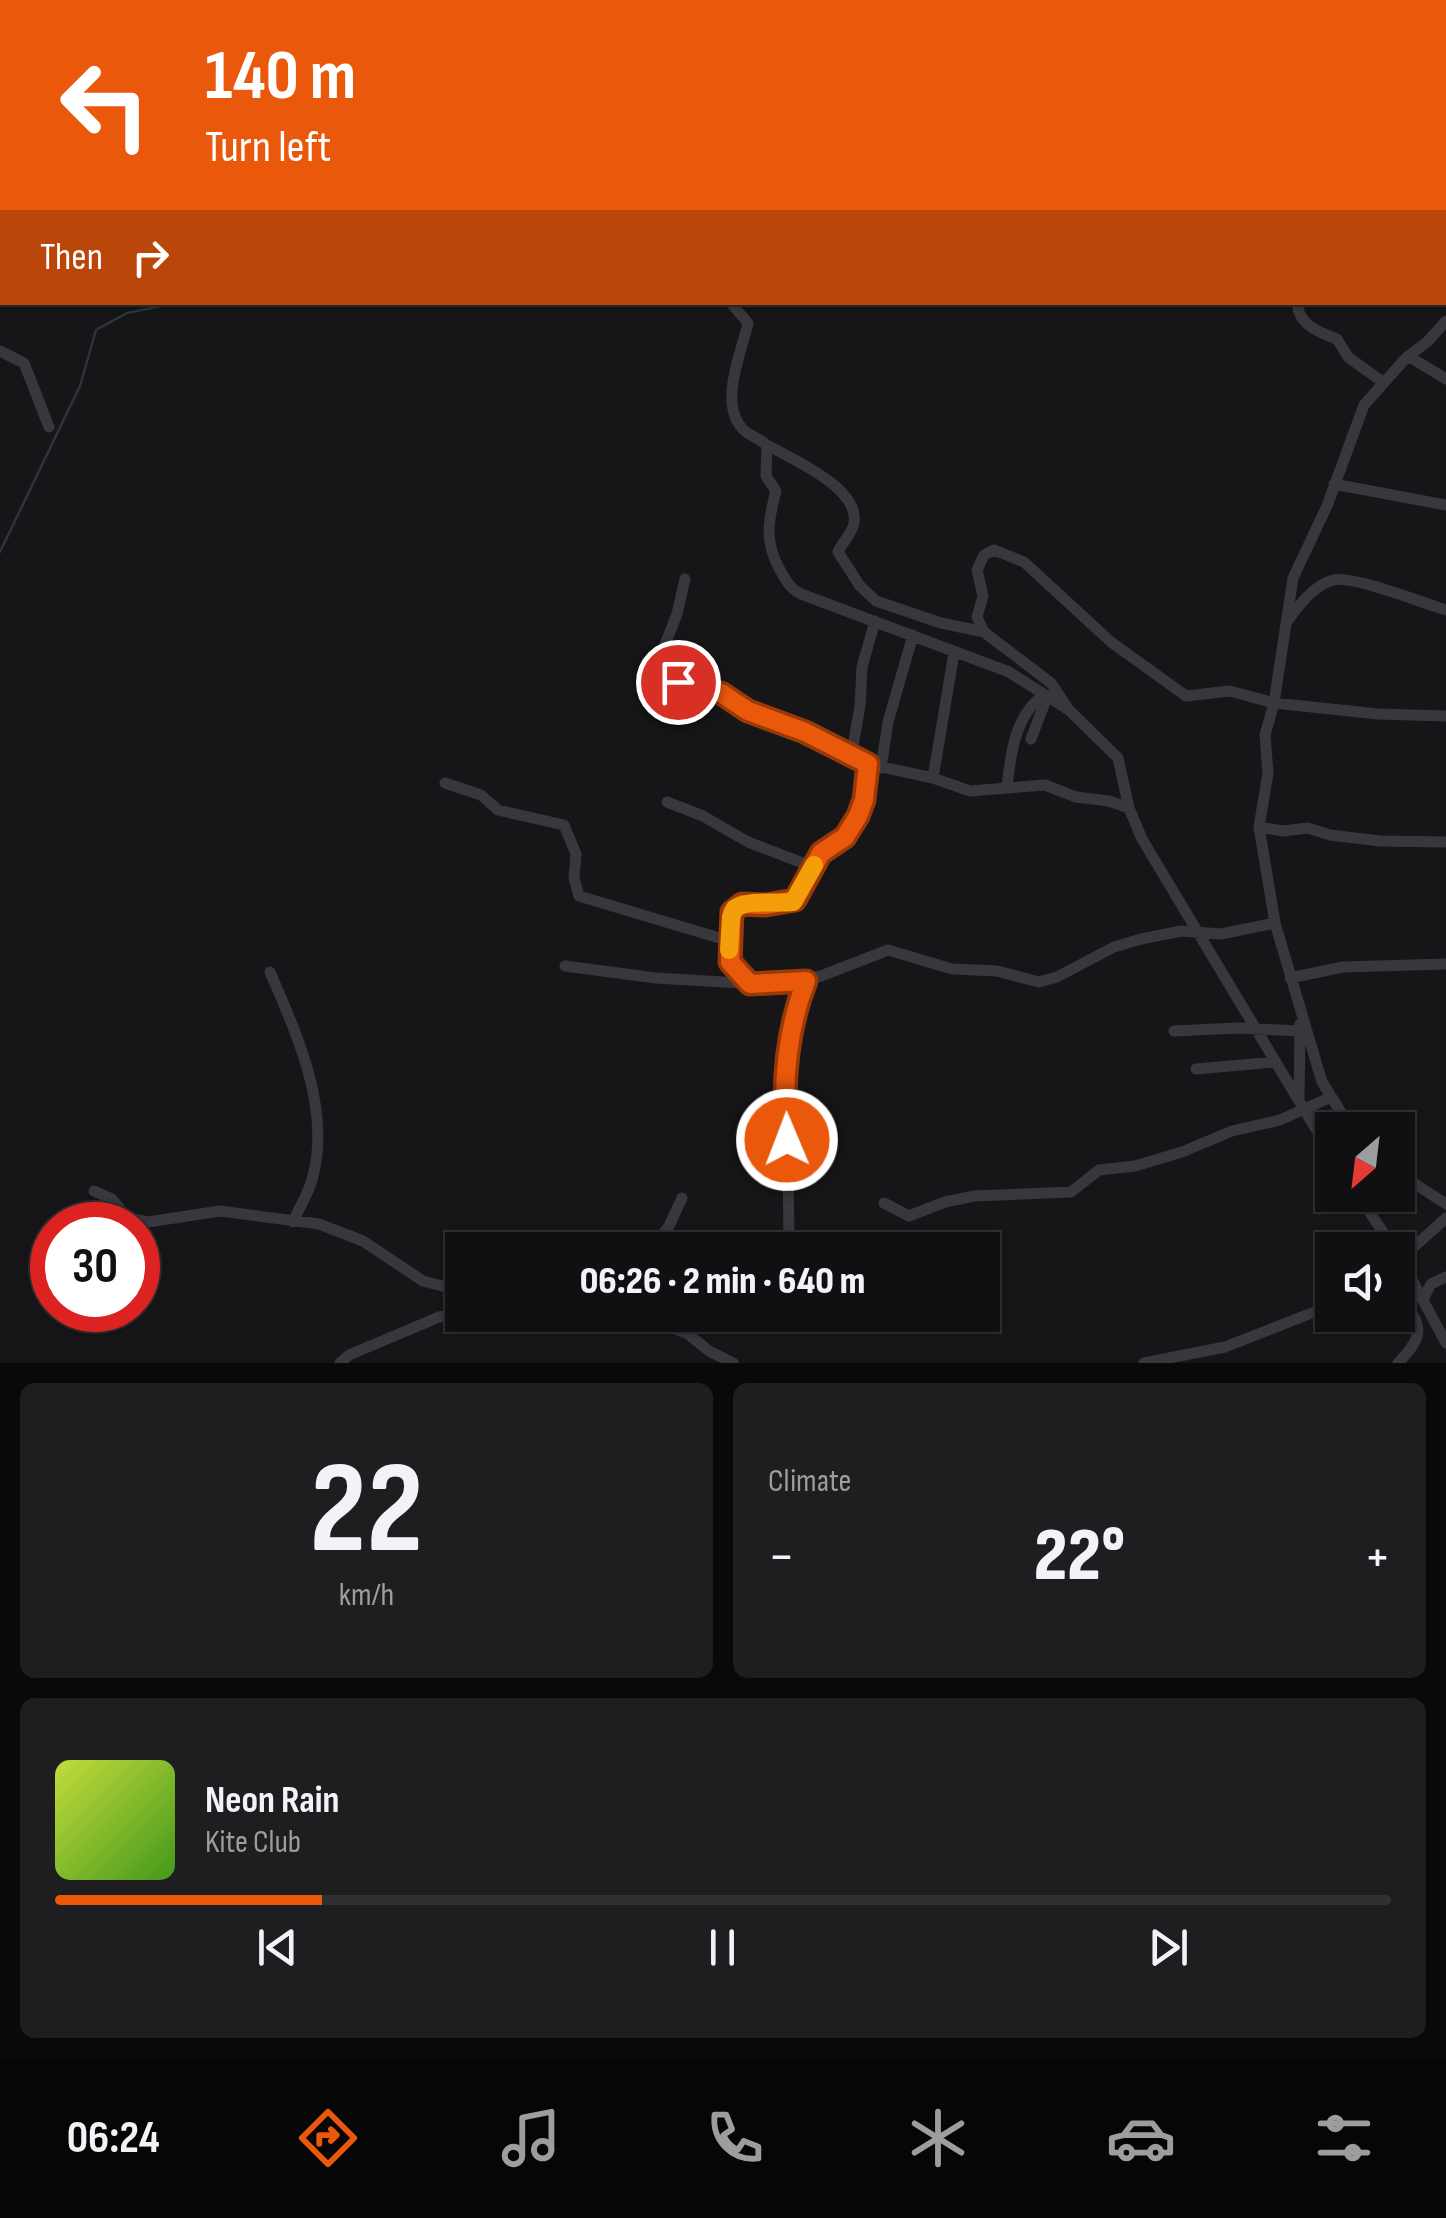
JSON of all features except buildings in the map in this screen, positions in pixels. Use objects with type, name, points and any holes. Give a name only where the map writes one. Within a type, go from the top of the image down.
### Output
[{"type":"street","points":[[733,305],[748,323],[734,370],[735,412],[742,428],[828,480],[850,504],[855,521],[838,552],[868,595],[941,623],[984,632],[1051,683],[1069,710],[1118,758],[1128,808],[1142,839],[1315,1127]]},
{"type":"street","points":[[1299,305],[1304,321],[1337,339],[1348,356],[1384,383]]},
{"type":"street","points":[[1340,1112],[1330,1098],[1275,923],[1259,826],[1268,773],[1265,735],[1274,704],[1284,626],[1297,568],[1364,406],[1408,356],[1428,342],[1446,321]]},
{"type":"street","points":[[0,351],[24,362],[48,427]]},
{"type":"street","points":[[1408,356],[1446,378]]},
{"type":"street","points":[[767,445],[766,476],[776,491],[769,512],[770,550],[796,592],[1009,672],[1069,710]]},
{"type":"street","points":[[1334,484],[1446,505]]},
{"type":"street","points":[[984,632],[977,617],[983,591],[976,570],[984,556],[994,550],[1024,562],[1111,642],[1193,698],[1211,691],[1230,691],[1274,704],[1446,716]]},
{"type":"street","points":[[685,579],[675,621],[661,654],[663,673],[689,686],[721,693],[748,711],[805,732],[868,764],[933,778],[978,793],[1045,785],[1076,797],[1128,808]]},
{"type":"street","points":[[1284,626],[1310,595],[1334,580],[1352,580],[1446,610]]},
{"type":"street","points":[[851,756],[862,667],[875,621]]},
{"type":"street","points":[[882,768],[888,722],[913,635]]},
{"type":"street","points":[[933,778],[954,654]]},
{"type":"street","points":[[1031,740],[1046,696]]},
{"type":"street","points":[[1007,788],[1018,733],[1034,703],[1046,696]]},
{"type":"street","points":[[750,984],[730,962],[732,912],[738,905],[793,902],[821,853],[845,837],[858,816],[868,764]]},
{"type":"street","points":[[445,783],[480,795],[498,810],[564,825],[576,854],[576,893],[583,900],[624,908],[728,942]]},
{"type":"street","points":[[667,802],[703,816],[756,846],[813,867]]},
{"type":"street","points":[[1259,826],[1283,831],[1308,828],[1354,839],[1446,842]]},
{"type":"street","points":[[565,966],[750,984],[806,981],[888,950],[952,969],[997,972],[1039,982],[1057,977],[1114,947],[1162,935],[1222,934],[1275,923]]},
{"type":"street","points":[[1290,978],[1343,967],[1446,964]]},
{"type":"street","points":[[270,972],[296,1034],[315,1105],[316,1160],[312,1180],[292,1222]]},
{"type":"street","points":[[789,1232],[787,1044],[795,1007],[806,981]]},
{"type":"street","points":[[1301,1010],[1302,1105]]},
{"type":"street","points":[[1174,1032],[1255,1028],[1299,1031]]},
{"type":"street","points":[[1196,1069],[1275,1062]]},
{"type":"street","points":[[884,1203],[909,1216],[974,1196],[1071,1192],[1099,1170],[1135,1166],[1182,1152],[1232,1130],[1269,1124],[1302,1105],[1330,1098]]},
{"type":"street","points":[[1415,1184],[1446,1204]]},
{"type":"street","points":[[94,1191],[112,1199],[126,1218],[138,1221],[220,1212],[320,1224],[352,1235],[410,1275],[445,1287]]},
{"type":"street","points":[[665,1232],[682,1198]]},
{"type":"street","points":[[1415,1243],[1446,1218]]},
{"type":"street","points":[[1423,1299],[1431,1284],[1446,1277]]},
{"type":"street","points":[[1415,1285],[1446,1342]]},
{"type":"street","points":[[1144,1363],[1225,1347],[1315,1312]]},
{"type":"street","points":[[340,1363],[349,1355],[445,1316]]},
{"type":"street","points":[[1398,1363],[1415,1344],[1419,1331],[1415,1318]]},
{"type":"street","points":[[683,1332],[708,1352],[733,1363]]},
{"type":"waterway","points":[[0,552],[80,386],[96,330],[127,313],[162,305]]},
{"type":"slow traffic","points":[[729,950],[735,908],[747,902],[793,902],[814,865]]},
{"type":"route","points":[[678,682],[721,693],[748,711],[805,732],[868,764],[858,816],[845,837],[821,853],[795,900],[766,905],[747,902],[732,912],[728,956],[732,966],[750,984],[806,981],[795,1007],[787,1044],[787,1140]]}]
